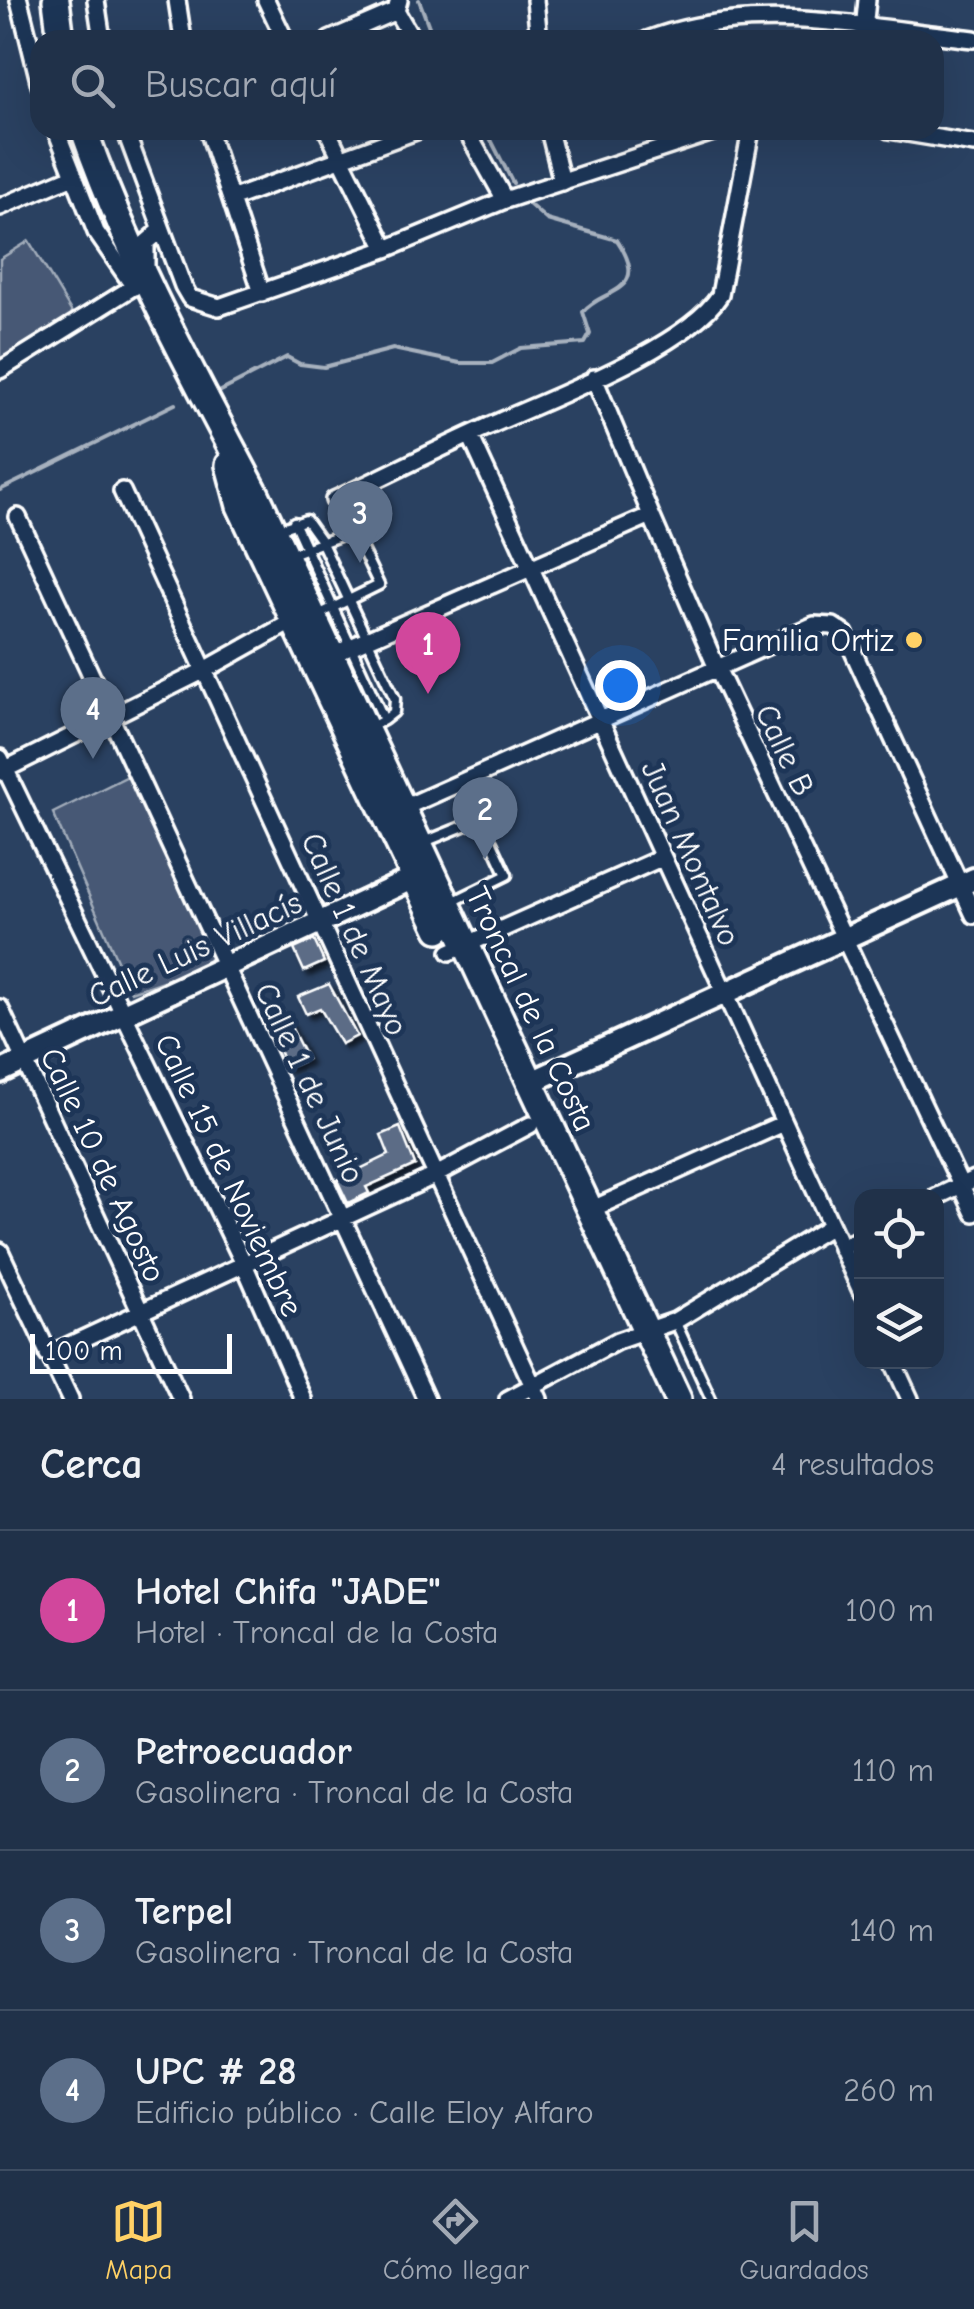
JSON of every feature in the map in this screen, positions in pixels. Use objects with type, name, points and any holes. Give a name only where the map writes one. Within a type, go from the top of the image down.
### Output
[{"type":"highway","points":[[56,0],[60,30]]},
{"type":"highway","name":"Troncal de la Costa","points":[[88,140],[140,283],[220,432],[284,527],[296,552],[313,615],[414,878],[439,908]]},
{"type":"highway","name":"Troncal de la Costa","points":[[220,432],[240,506],[340,651],[375,725],[401,809],[439,908],[530,1125],[639,1336],[678,1399]]},
{"type":"highway","name":"Troncal de la Costa","points":[[457,948],[529,1083],[590,1210],[660,1399]]},
{"type":"street","points":[[18,0],[30,46]]},
{"type":"street","points":[[96,0],[100,30]]},
{"type":"street","points":[[178,0],[182,30]]},
{"type":"street","points":[[266,0],[280,30]]},
{"type":"street","points":[[535,0],[538,30]]},
{"type":"street","points":[[864,30],[867,0]]},
{"type":"street","points":[[349,30],[398,6],[409,30]]},
{"type":"street","points":[[670,30],[684,24],[747,16],[796,16],[852,30]]},
{"type":"street","points":[[944,37],[974,38]]},
{"type":"street","points":[[944,139],[974,144]]},
{"type":"street","points":[[60,140],[96,232],[140,283]]},
{"type":"street","points":[[128,140],[160,231],[190,298],[219,307],[386,249],[505,200],[690,140]]},
{"type":"street","points":[[211,140],[262,293]]},
{"type":"street","points":[[331,140],[386,249]]},
{"type":"street","points":[[231,199],[392,140]]},
{"type":"street","points":[[472,140],[505,200]]},
{"type":"street","points":[[552,140],[562,182]]},
{"type":"street","points":[[334,500],[594,378],[680,334],[703,316],[720,295],[749,140]]},
{"type":"street","points":[[0,206],[73,176]]},
{"type":"street","points":[[0,370],[140,283],[146,243],[160,231]]},
{"type":"street","name":"Calle B","points":[[594,378],[716,666],[844,938],[967,1182],[974,1213]]},
{"type":"street","name":"Juan Montalvo","points":[[470,435],[601,717],[659,859],[855,1279]]},
{"type":"street","name":"Calle 1 de Mayo","points":[[122,491],[536,1393]]},
{"type":"street","points":[[340,651],[651,516]]},
{"type":"street","name":"Calle 1 de Junio","points":[[18,517],[426,1399]]},
{"type":"street","points":[[2,766],[110,718],[313,615]]},
{"type":"street","points":[[401,809],[814,625],[842,631],[967,882],[974,915]]},
{"type":"street","name":"Calle 15 de Noviembre","points":[[2,766],[244,1264],[303,1399]]},
{"type":"street","points":[[457,948],[659,859]]},
{"type":"street","name":"Calle Luis Villacís","points":[[0,1072],[414,878]]},
{"type":"street","points":[[529,1083],[967,882]]},
{"type":"street","name":"Calle 10 de Agosto","points":[[0,1008],[181,1399]]},
{"type":"street","points":[[590,1210],[784,1123]]},
{"type":"street","points":[[48,1355],[434,1176],[530,1125]]},
{"type":"street","points":[[944,1193],[967,1182]]},
{"type":"street","points":[[508,1399],[536,1393],[639,1336],[675,1321],[831,1226]]},
{"type":"street","points":[[841,1248],[854,1241]]},
{"type":"street","points":[[0,1251],[70,1399]]},
{"type":"street","points":[[896,1369],[910,1399]]},
{"type":"lane","points":[[284,527],[308,522],[368,639],[396,703],[375,725]]},
{"type":"lane","points":[[296,552],[353,531],[379,585],[313,615]]},
{"type":"lane","points":[[418,845],[482,819],[507,874],[439,908]]},
{"type":"lane","points":[[675,1321],[711,1399]]},
{"type":"shaded area","points":[[29,241],[74,316],[0,361],[0,259]]},
{"type":"shaded area","points":[[130,775],[215,963],[131,992],[53,813]]},
{"type":"building","points":[[314,940],[324,962],[304,971],[294,949]]},
{"type":"building","points":[[329,984],[357,1036],[341,1044],[320,1008],[306,1014],[298,997]]},
{"type":"building","points":[[283,1011],[307,1059],[286,1068],[267,1019]]},
{"type":"building","points":[[400,1127],[415,1165],[366,1187],[369,1193],[348,1203],[337,1180],[389,1155],[381,1135]]},
{"type":"waterway","points":[[419,0],[430,30]]},
{"type":"waterway","points":[[491,140],[513,183]]},
{"type":"waterway","points":[[219,392],[287,357],[300,364],[324,367],[393,349],[460,363],[492,363],[521,348],[585,343],[590,334],[583,312],[627,280],[627,258],[617,240],[547,220],[522,198]]},
{"type":"waterway","points":[[0,490],[175,404]]},
{"type":"place","name":"Terpel","points":[[360,563]]},
{"type":"place","name":"Familia Ortiz","points":[[914,640]]},
{"type":"place","name":"Hotel Chifa \"JADE\"","points":[[428,694]]},
{"type":"place","name":"UPC # 28","points":[[93,759]]},
{"type":"place","name":"Petroecuador","points":[[485,859]]}]
